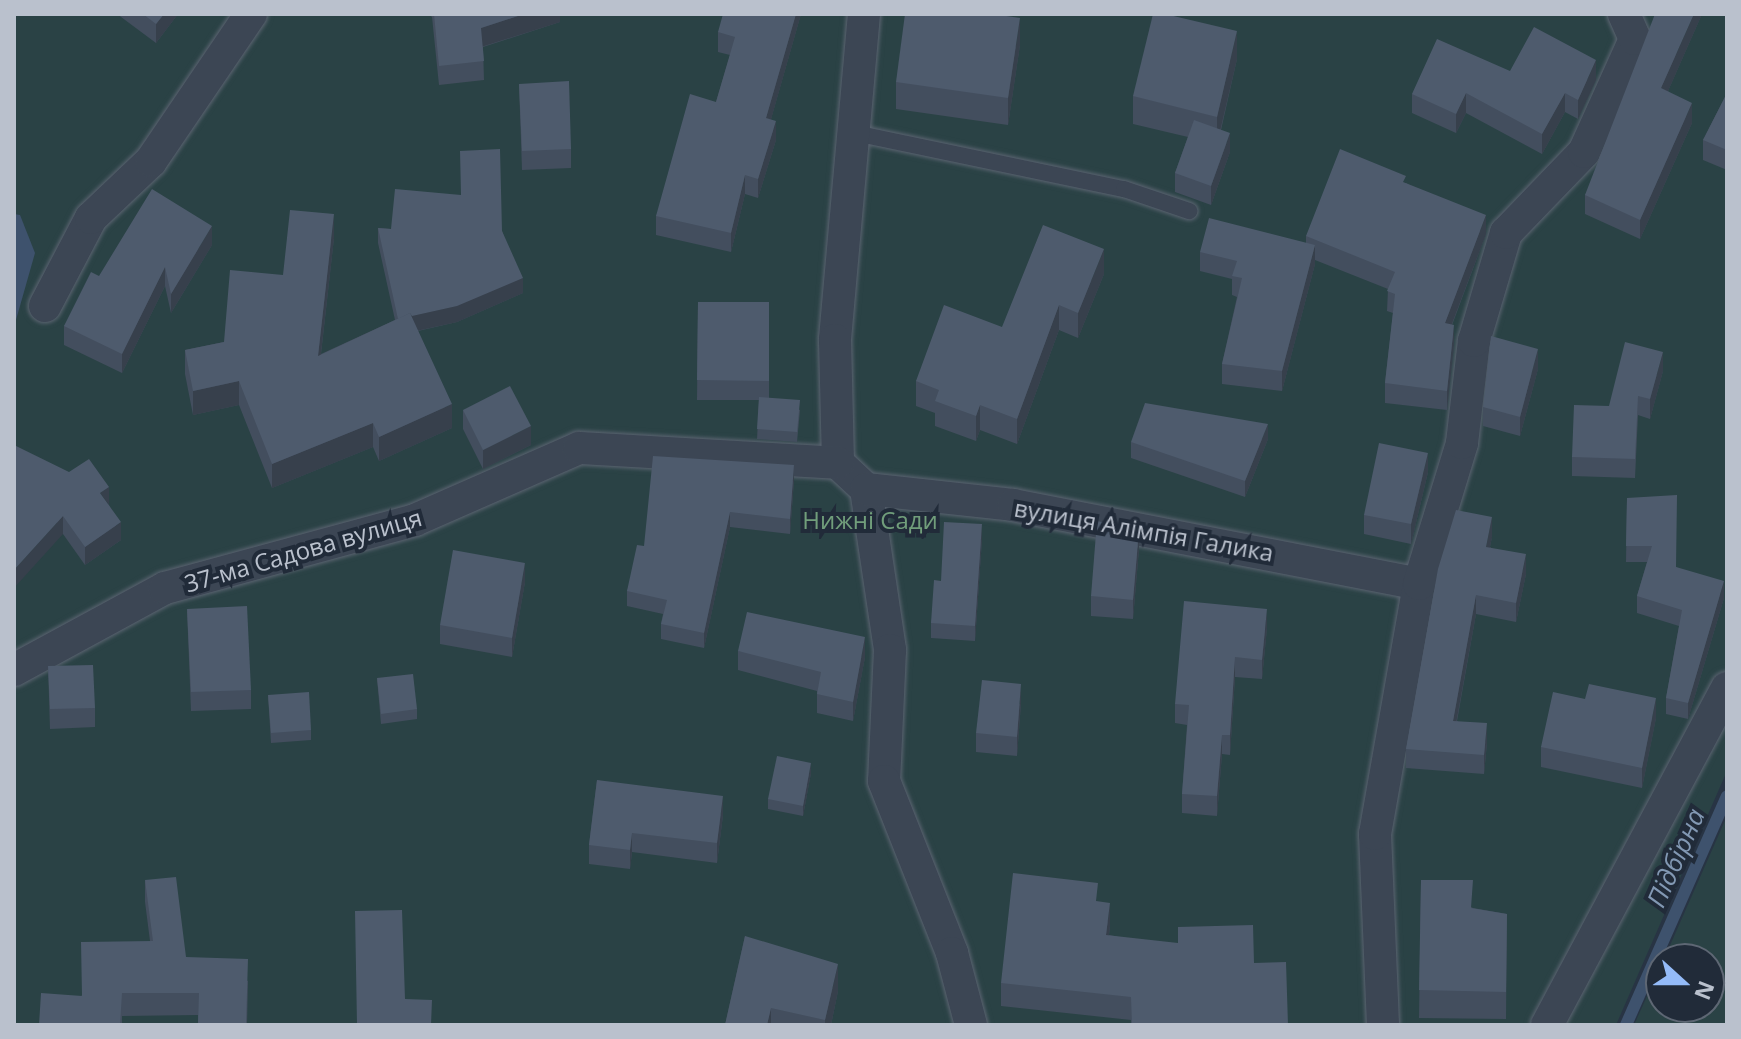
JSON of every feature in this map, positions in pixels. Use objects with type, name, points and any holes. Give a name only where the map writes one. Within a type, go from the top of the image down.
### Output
[{"type":"street","points":[[45,306],[91,218],[151,161],[251,14]]},
{"type":"street","points":[[864,14],[850,132],[835,340],[838,463],[866,489],[890,650],[884,781],[952,953],[971,1025]]},
{"type":"street","points":[[1383,1025],[1375,834],[1419,584],[1462,443],[1474,341],[1506,233],[1584,152],[1635,39],[1624,14]]},
{"type":"street","name":"37-ма Садова вулиця","points":[[14,670],[165,588],[415,520],[579,448],[838,463]]},
{"type":"street","name":"вулиця Алімпія Галика","points":[[866,489],[1013,505],[1419,584]]},
{"type":"street","points":[[1547,1025],[1727,688]]},
{"type":"lane","points":[[850,132],[1124,189],[1189,211]]},
{"type":"green space","name":"Нижні Сади","points":[[14,14],[1727,14],[1727,771],[1652,943],[1645,943],[1645,959],[1616,1025],[14,1025]]},
{"type":"green space","points":[[1727,816],[1727,1025],[1634,1025],[1645,1001],[1645,1023],[1725,1023],[1725,943],[1671,943]]},
{"type":"water","points":[[14,214],[20,215],[35,253],[14,327]]},
{"type":"building","points":[[143,14],[164,14],[156,24]]},
{"type":"building","points":[[434,14],[524,14],[481,28],[484,61],[439,66]]},
{"type":"building","points":[[723,14],[796,14],[766,118],[776,121],[758,179],[745,175],[731,233],[656,216],[690,94],[716,102],[735,37],[718,32]]},
{"type":"building","points":[[905,14],[993,14],[1020,18],[1008,98],[896,82]]},
{"type":"building","points":[[1153,14],[1237,31],[1217,117],[1133,96]]},
{"type":"building","points":[[1655,14],[1694,14],[1661,88],[1692,103],[1640,220],[1585,195]]},
{"type":"building","points":[[1534,27],[1596,60],[1578,100],[1565,93],[1542,134],[1466,93],[1456,114],[1412,94],[1437,39],[1510,71]]},
{"type":"building","points":[[569,81],[571,149],[522,151],[519,84]]},
{"type":"building","points":[[1727,93],[1727,150],[1703,140]]},
{"type":"building","points":[[1194,120],[1230,133],[1211,186],[1175,173]]},
{"type":"building","points":[[500,149],[502,231],[523,278],[457,306],[412,316],[410,313],[398,319],[378,228],[391,229],[395,189],[461,195],[460,151]]},
{"type":"building","points":[[1340,149],[1406,176],[1403,182],[1486,215],[1445,323],[1454,325],[1447,391],[1385,383],[1395,294],[1387,291],[1395,272],[1306,236]]},
{"type":"building","points":[[152,189],[212,226],[171,294],[165,267],[122,354],[64,326],[91,272],[99,276]]},
{"type":"building","points":[[290,210],[334,214],[318,356],[410,313],[452,404],[379,437],[373,423],[272,464],[239,381],[193,391],[185,350],[224,342],[230,270],[283,275]]},
{"type":"building","points":[[1209,218],[1315,245],[1282,371],[1222,364],[1242,278],[1232,276],[1237,261],[1200,252]]},
{"type":"building","points":[[1043,225],[1104,249],[1078,313],[1059,305],[1017,419],[980,405],[976,416],[935,401],[939,390],[916,381],[944,305],[1002,327]]},
{"type":"building","points":[[698,302],[769,302],[769,381],[697,380]]},
{"type":"building","points":[[1491,336],[1538,349],[1520,417],[1483,407]]},
{"type":"building","points":[[1625,342],[1663,352],[1650,399],[1638,396],[1635,459],[1572,457],[1574,405],[1609,406]]},
{"type":"building","points":[[510,386],[531,426],[483,450],[463,410]]},
{"type":"building","points":[[759,397],[800,400],[797,432],[757,429]]},
{"type":"building","points":[[1145,403],[1268,424],[1245,481],[1131,442]]},
{"type":"building","points":[[1379,443],[1428,453],[1411,524],[1364,515]]},
{"type":"building","points":[[14,445],[69,472],[89,459],[109,487],[100,493],[121,522],[85,547],[63,516],[14,570]]},
{"type":"building","points":[[653,456],[794,465],[790,519],[730,512],[704,633],[661,624],[667,600],[627,591],[637,545],[644,546]]},
{"type":"building","points":[[1677,495],[1676,567],[1724,581],[1688,703],[1666,698],[1682,610],[1637,596],[1652,546],[1626,546],[1627,498]]},
{"type":"building","points":[[1456,510],[1492,517],[1486,547],[1526,554],[1516,603],[1476,595],[1453,721],[1487,723],[1484,755],[1406,749],[1438,569]]},
{"type":"building","points":[[1097,521],[1139,530],[1133,600],[1091,596]]},
{"type":"building","points":[[944,522],[982,524],[975,626],[931,623],[934,580],[941,581]]},
{"type":"building","points":[[453,550],[525,563],[512,638],[440,625]]},
{"type":"building","points":[[1184,601],[1267,609],[1262,660],[1235,657],[1230,735],[1222,735],[1217,796],[1182,794],[1189,705],[1175,704]]},
{"type":"building","points":[[247,606],[251,690],[191,692],[187,609]]},
{"type":"building","points":[[747,612],[865,637],[853,702],[817,694],[821,672],[738,651]]},
{"type":"building","points":[[93,665],[95,708],[50,709],[48,666]]},
{"type":"building","points":[[413,674],[417,709],[381,714],[377,678]]},
{"type":"building","points":[[982,680],[1021,684],[1017,737],[976,733]]},
{"type":"building","points":[[1589,684],[1656,698],[1642,768],[1541,747],[1553,692],[1585,699]]},
{"type":"building","points":[[309,692],[311,730],[271,733],[268,695]]},
{"type":"building","points":[[777,756],[811,763],[803,806],[768,799]]},
{"type":"building","points":[[597,780],[723,796],[717,843],[632,833],[630,850],[589,845]]},
{"type":"building","points":[[1013,873],[1098,883],[1096,901],[1110,903],[1106,935],[1178,943],[1178,927],[1253,925],[1254,963],[1286,962],[1288,1025],[1132,1025],[1131,997],[1001,983]]},
{"type":"building","points":[[176,877],[186,957],[248,959],[246,1025],[198,1025],[199,993],[122,993],[120,1025],[39,1025],[41,993],[82,996],[81,942],[153,941],[145,880]]},
{"type":"building","points":[[1421,880],[1473,880],[1471,908],[1507,914],[1506,992],[1419,990]]},
{"type":"building","points":[[402,910],[405,999],[432,1000],[431,1025],[357,1025],[355,911]]},
{"type":"building","points":[[745,936],[838,964],[825,1020],[771,1008],[767,1025],[725,1025]]},
{"type":"waterway","name":"Підбірна","points":[[1626,1025],[1727,796]]}]
